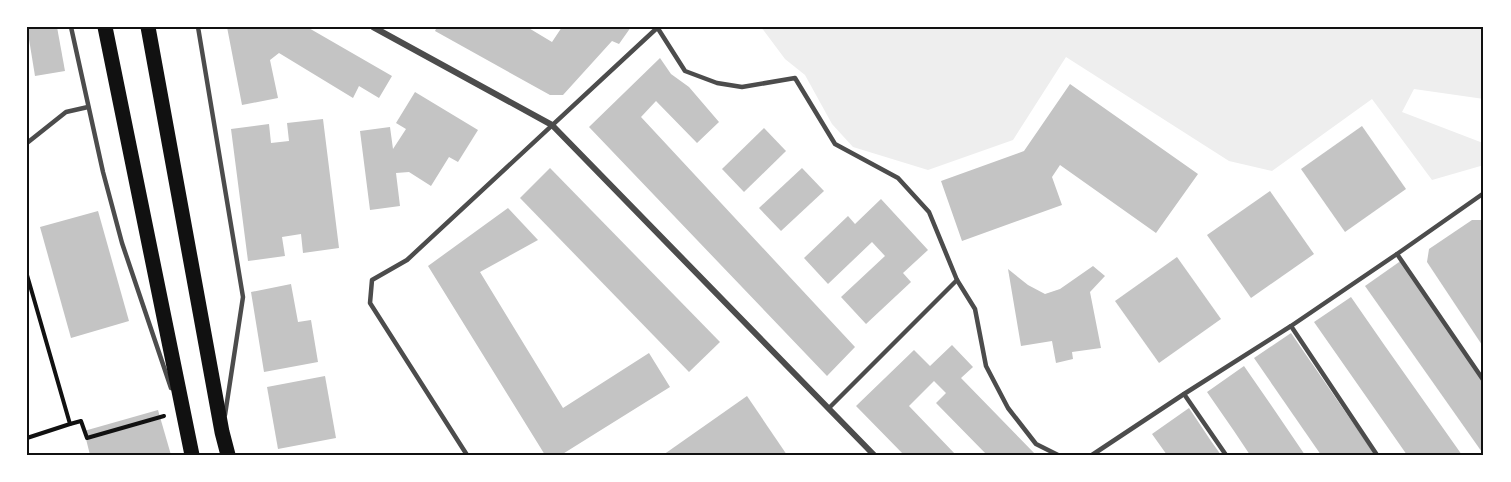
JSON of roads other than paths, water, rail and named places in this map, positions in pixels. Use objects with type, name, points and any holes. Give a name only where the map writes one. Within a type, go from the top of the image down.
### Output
[{"type":"main road","points":[[105,27],[192,455]]},
{"type":"main road","points":[[148,27],[228,455]]},
{"type":"street","points":[[374,27],[552,125],[874,455]]},
{"type":"lane","points":[[71,27],[103,172],[122,243],[186,432]]},
{"type":"lane","points":[[198,27],[243,297],[222,432]]},
{"type":"lane","points":[[467,455],[370,303],[372,280],[407,260],[657,27],[684,71],[717,83],[742,87],[795,78],[835,144],[898,178],[929,212],[957,280],[975,309],[986,366],[1008,408],[1036,444],[1058,455]]},
{"type":"lane","points":[[27,143],[66,112],[88,107]]},
{"type":"lane","points":[[1092,455],[1291,326],[1484,193]]},
{"type":"lane","points":[[1397,254],[1484,381]]},
{"type":"lane","points":[[829,408],[957,280]]},
{"type":"lane","points":[[1291,326],[1377,455]]},
{"type":"lane","points":[[1184,394],[1226,455]]}]
